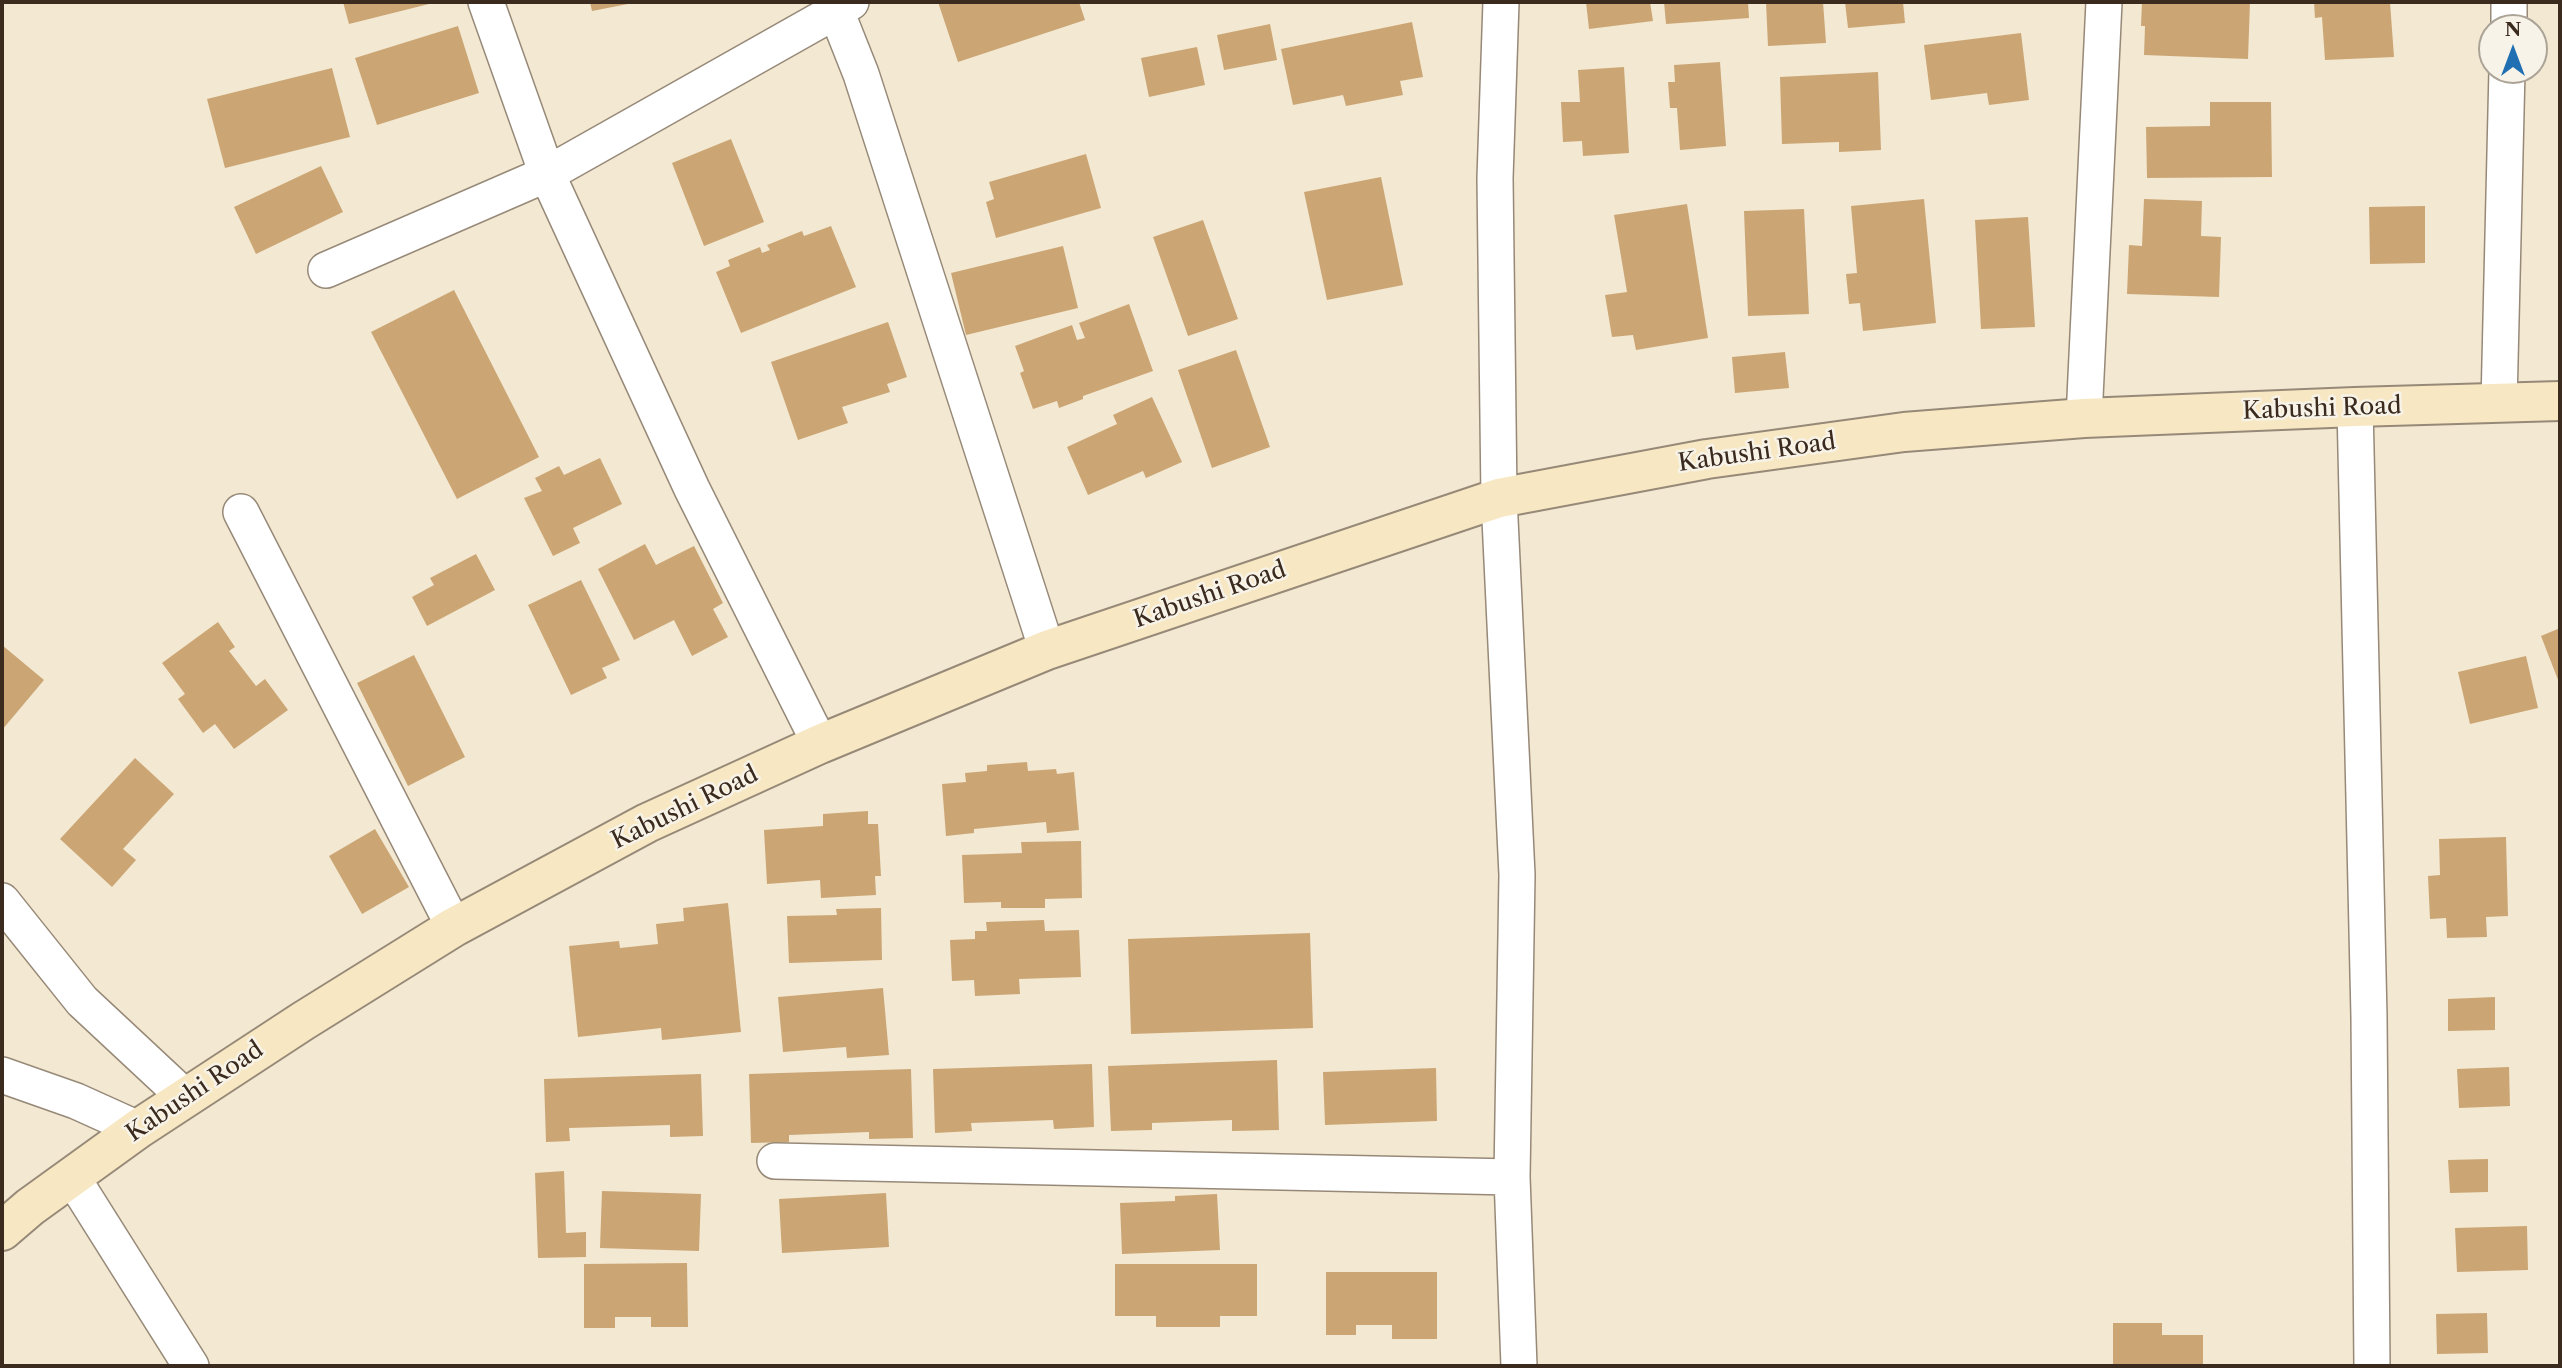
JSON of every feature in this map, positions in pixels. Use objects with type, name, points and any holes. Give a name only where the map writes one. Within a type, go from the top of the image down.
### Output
[{"type":"main road","name":"Kabushi Road","points":[[2,1231],[138,1129],[454,927],[647,823],[820,744],[1047,650],[1499,498],[1720,457],[1904,432],[2084,418],[2560,401]]},
{"type":"street","points":[[486,2],[547,174],[692,489],[820,744]]},
{"type":"street","points":[[1501,2],[1495,178],[1499,498],[1517,875],[1512,1177],[1519,1366]]},
{"type":"street","points":[[2084,418],[2104,2]]},
{"type":"street","points":[[326,270],[547,174],[801,15],[844,6],[868,95],[1047,650]]},
{"type":"street","points":[[2499,403],[2507,84]]},
{"type":"street","points":[[2355,407],[2369,1017],[2372,1366]]},
{"type":"street","points":[[242,512],[454,927]]},
{"type":"street","points":[[2,901],[82,1001],[186,1098]]},
{"type":"street","points":[[2,1075],[76,1101],[138,1129]]},
{"type":"street","points":[[775,1161],[1512,1177]]},
{"type":"street","points":[[72,1177],[191,1366]]},
{"type":"building","points":[[343,2],[433,2],[433,3],[349,24]]},
{"type":"building","points":[[590,2],[633,2],[633,3],[592,11]]},
{"type":"building","points":[[938,2],[1079,2],[1085,20],[958,62]]},
{"type":"building","points":[[1586,2],[1650,2],[1653,21],[1589,29]]},
{"type":"building","points":[[1664,2],[1748,2],[1749,18],[1666,24]]},
{"type":"building","points":[[1766,2],[1823,2],[1826,43],[1768,46]]},
{"type":"building","points":[[1845,2],[1903,2],[1905,23],[1848,28]]},
{"type":"building","points":[[2142,2],[2250,2],[2248,59],[2144,55]]},
{"type":"building","points":[[2314,2],[2390,2],[2394,57],[2325,60],[2322,17],[2315,18]]},
{"type":"building","points":[[1412,22],[1423,77],[1400,81],[1403,95],[1346,106],[1343,95],[1293,105],[1281,49]]},
{"type":"building","points":[[1270,24],[1277,60],[1224,70],[1217,35]]},
{"type":"building","points":[[458,26],[479,93],[377,125],[355,58]]},
{"type":"building","points":[[2021,33],[2029,100],[1989,105],[1987,93],[1931,100],[1924,45]]},
{"type":"building","points":[[1197,47],[1205,85],[1149,97],[1141,58]]},
{"type":"building","points":[[1720,62],[1726,146],[1680,150],[1677,108],[1670,108],[1668,82],[1675,82],[1674,65]]},
{"type":"building","points":[[1624,67],[1629,153],[1583,156],[1582,141],[1563,142],[1561,102],[1580,102],[1578,70]]},
{"type":"building","points":[[332,68],[350,137],[225,168],[207,99]]},
{"type":"building","points":[[1878,72],[1881,150],[1839,152],[1839,142],[1782,144],[1780,77]]},
{"type":"building","points":[[2210,102],[2271,102],[2272,177],[2147,178],[2146,127],[2210,126]]},
{"type":"building","points":[[731,139],[764,222],[704,246],[672,163]]},
{"type":"building","points":[[1086,154],[1101,208],[996,238],[986,202],[994,199],[989,182]]},
{"type":"building","points":[[321,166],[343,212],[256,254],[234,207]]},
{"type":"building","points":[[1381,177],[1403,285],[1327,300],[1304,192]]},
{"type":"building","points":[[1924,199],[1936,323],[1863,331],[1860,303],[1849,304],[1846,274],[1857,273],[1851,206]]},
{"type":"building","points":[[2144,199],[2202,201],[2201,236],[2221,237],[2219,297],[2127,294],[2129,245],[2142,246]]},
{"type":"building","points":[[1687,204],[1708,338],[1636,350],[1633,335],[1612,337],[1605,295],[1627,292],[1614,215]]},
{"type":"building","points":[[2425,206],[2425,263],[2370,264],[2369,207]]},
{"type":"building","points":[[1804,209],[1809,314],[1748,316],[1744,211]]},
{"type":"building","points":[[2028,217],[2035,327],[1981,329],[1975,220]]},
{"type":"building","points":[[1203,220],[1238,319],[1188,336],[1153,237]]},
{"type":"building","points":[[831,226],[856,287],[741,333],[716,272],[730,266],[728,260],[760,247],[762,253],[770,250],[767,245],[802,231],[804,236]]},
{"type":"building","points":[[1063,246],[1078,308],[966,335],[951,273]]},
{"type":"building","points":[[454,290],[539,457],[457,499],[371,332]]},
{"type":"building","points":[[1129,304],[1153,371],[1083,396],[1083,399],[1059,408],[1057,401],[1033,409],[1020,373],[1024,371],[1015,346],[1072,325],[1077,340],[1085,338],[1079,323]]},
{"type":"building","points":[[888,322],[907,377],[887,384],[890,392],[842,407],[848,423],[798,440],[771,362]]},
{"type":"building","points":[[1236,350],[1270,447],[1212,468],[1178,370]]},
{"type":"building","points":[[1785,352],[1789,388],[1735,393],[1732,357]]},
{"type":"building","points":[[1152,397],[1182,462],[1146,478],[1143,471],[1088,495],[1067,447],[1117,424],[1113,415]]},
{"type":"building","points":[[600,458],[622,504],[573,528],[580,543],[553,556],[524,498],[542,491],[535,478],[559,466],[564,475]]},
{"type":"building","points":[[645,544],[656,565],[694,546],[723,603],[713,609],[728,637],[692,656],[674,620],[634,640],[598,569]]},
{"type":"building","points":[[476,554],[495,590],[427,626],[412,597],[434,585],[430,578]]},
{"type":"building","points":[[581,580],[620,660],[602,668],[607,678],[571,695],[528,605]]},
{"type":"building","points":[[218,622],[235,647],[229,651],[256,686],[265,679],[288,710],[234,749],[215,724],[203,733],[178,699],[185,694],[162,663]]},
{"type":"building","points":[[2560,628],[2560,685],[2541,636]]},
{"type":"building","points":[[2,645],[44,680],[2,730]]},
{"type":"building","points":[[414,655],[465,757],[408,786],[357,683]]},
{"type":"building","points":[[2526,656],[2538,708],[2470,724],[2458,672]]},
{"type":"building","points":[[135,758],[174,794],[123,849],[136,860],[112,887],[60,839]]},
{"type":"building","points":[[1027,762],[1028,771],[1056,769],[1057,774],[1074,772],[1079,830],[1047,833],[1046,822],[974,829],[974,833],[946,836],[942,784],[966,782],[965,773],[987,771],[987,765]]},
{"type":"building","points":[[868,811],[868,824],[878,824],[881,876],[875,876],[876,895],[821,898],[820,880],[767,884],[764,830],[823,826],[823,814]]},
{"type":"building","points":[[375,829],[409,887],[362,914],[329,856]]},
{"type":"building","points":[[2506,837],[2508,916],[2486,917],[2487,937],[2447,938],[2446,918],[2430,919],[2428,876],[2440,875],[2439,839]]},
{"type":"building","points":[[1081,841],[1082,898],[1045,899],[1045,908],[1001,908],[1001,902],[964,903],[962,855],[1022,853],[1021,842]]},
{"type":"building","points":[[728,903],[741,1032],[662,1040],[661,1028],[578,1037],[569,946],[619,941],[620,948],[658,944],[656,924],[684,921],[683,908]]},
{"type":"building","points":[[881,908],[882,960],[789,963],[787,916],[837,915],[836,909]]},
{"type":"building","points":[[1044,920],[1045,931],[1079,930],[1081,977],[1019,979],[1020,994],[975,996],[974,980],[952,981],[950,940],[975,939],[975,931],[987,931],[986,922]]},
{"type":"building","points":[[1310,933],[1313,1028],[1131,1034],[1128,939]]},
{"type":"building","points":[[883,988],[889,1055],[847,1058],[846,1047],[783,1052],[778,997]]},
{"type":"building","points":[[2495,997],[2495,1030],[2448,1031],[2448,999]]},
{"type":"building","points":[[1277,1060],[1279,1130],[1232,1131],[1232,1120],[1152,1123],[1152,1130],[1111,1131],[1108,1066]]},
{"type":"building","points":[[1092,1064],[1094,1127],[1054,1129],[1053,1120],[971,1123],[972,1131],[935,1133],[933,1069]]},
{"type":"building","points":[[2509,1067],[2510,1106],[2459,1108],[2457,1069]]},
{"type":"building","points":[[1436,1068],[1437,1121],[1325,1125],[1323,1072]]},
{"type":"building","points":[[911,1069],[913,1138],[869,1139],[869,1132],[789,1135],[789,1142],[751,1143],[749,1074]]},
{"type":"building","points":[[701,1074],[703,1136],[670,1137],[670,1125],[569,1128],[570,1141],[546,1142],[544,1079]]},
{"type":"building","points":[[2488,1159],[2488,1192],[2450,1193],[2448,1160]]},
{"type":"building","points":[[564,1171],[566,1233],[586,1232],[586,1257],[538,1258],[535,1173]]},
{"type":"building","points":[[602,1191],[701,1194],[699,1251],[600,1248]]},
{"type":"building","points":[[886,1193],[889,1247],[782,1253],[779,1199]]},
{"type":"building","points":[[1217,1194],[1220,1250],[1122,1254],[1120,1203],[1175,1201],[1175,1196]]},
{"type":"building","points":[[2527,1226],[2528,1270],[2457,1272],[2455,1228]]},
{"type":"building","points":[[687,1263],[688,1327],[651,1327],[651,1317],[615,1317],[615,1328],[584,1328],[584,1264]]},
{"type":"building","points":[[1115,1264],[1257,1264],[1257,1316],[1220,1316],[1220,1327],[1156,1327],[1156,1316],[1115,1316]]},
{"type":"building","points":[[1326,1272],[1437,1272],[1437,1339],[1392,1339],[1392,1325],[1356,1325],[1356,1335],[1326,1335]]},
{"type":"building","points":[[2487,1313],[2488,1353],[2437,1354],[2436,1314]]},
{"type":"building","points":[[2113,1323],[2162,1323],[2162,1335],[2203,1335],[2203,1366],[2113,1366]]}]
